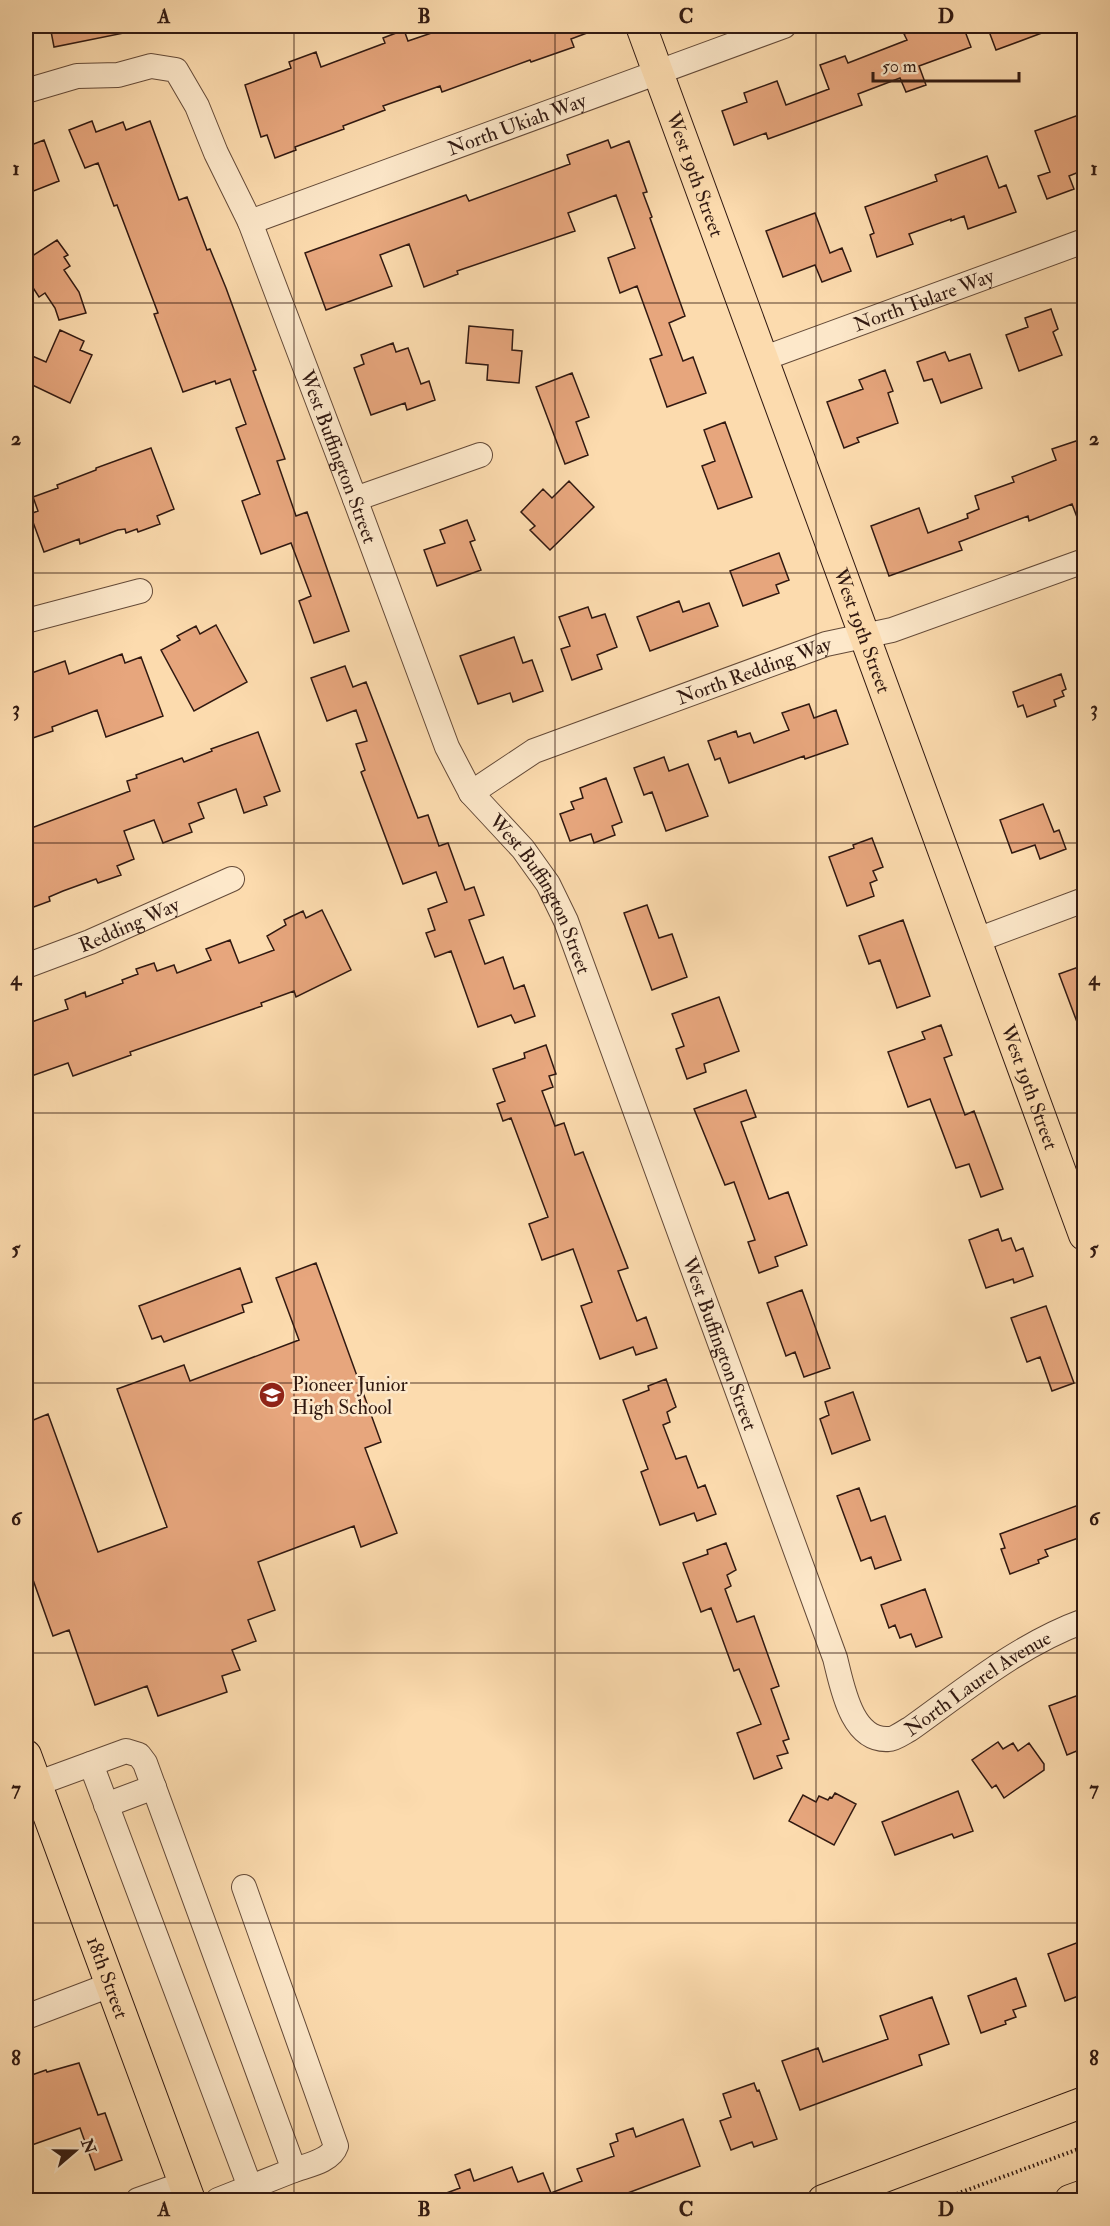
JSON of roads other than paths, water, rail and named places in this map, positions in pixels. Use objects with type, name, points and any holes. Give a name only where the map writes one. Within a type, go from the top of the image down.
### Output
[{"type":"main road","name":"West 19th Street","points":[[641,26],[1084,1232]]},
{"type":"main road","name":"18th Street","points":[[26,1755],[187,2192]]},
{"type":"main road","points":[[823,2200],[1084,2102]]},
{"type":"main road","points":[[1070,2200],[1084,2195]]},
{"type":"street","name":"North Ukiah Way","points":[[250,222],[784,26]]},
{"type":"street","name":"West Buffington Street","points":[[26,92],[76,76],[118,75],[151,66],[176,70],[197,106],[216,153],[250,222],[447,747],[471,794],[523,849],[548,884],[566,921],[835,1658],[847,1703],[857,1724],[871,1736]]},
{"type":"street","name":"North Tulare Way","points":[[762,359],[1084,241]]},
{"type":"street","points":[[355,499],[480,454]]},
{"type":"street","name":"North Redding Way","points":[[471,794],[534,751],[826,644],[892,630],[1084,561]]},
{"type":"street","points":[[26,621],[140,591]]},
{"type":"street","name":"Redding Way","points":[[26,966],[90,942],[232,879]]},
{"type":"street","points":[[977,940],[1084,900]]},
{"type":"street","name":"North Laurel Avenue","points":[[871,1736],[889,1740],[910,1729],[1030,1644],[1084,1621]]},
{"type":"street","points":[[36,1784],[126,1751],[139,1755],[145,1763],[294,2170]]},
{"type":"street","points":[[91,1764],[250,2187]]},
{"type":"street","points":[[106,1805],[154,1787]]},
{"type":"street","points":[[218,2200],[326,2158],[334,2152],[336,2146],[244,1887]]},
{"type":"street","points":[[26,2017],[110,1985]]},
{"type":"street","points":[[138,2200],[187,2192]]},
{"type":"place","name":"Pioneer Junior High School","points":[[272,1395]]}]
